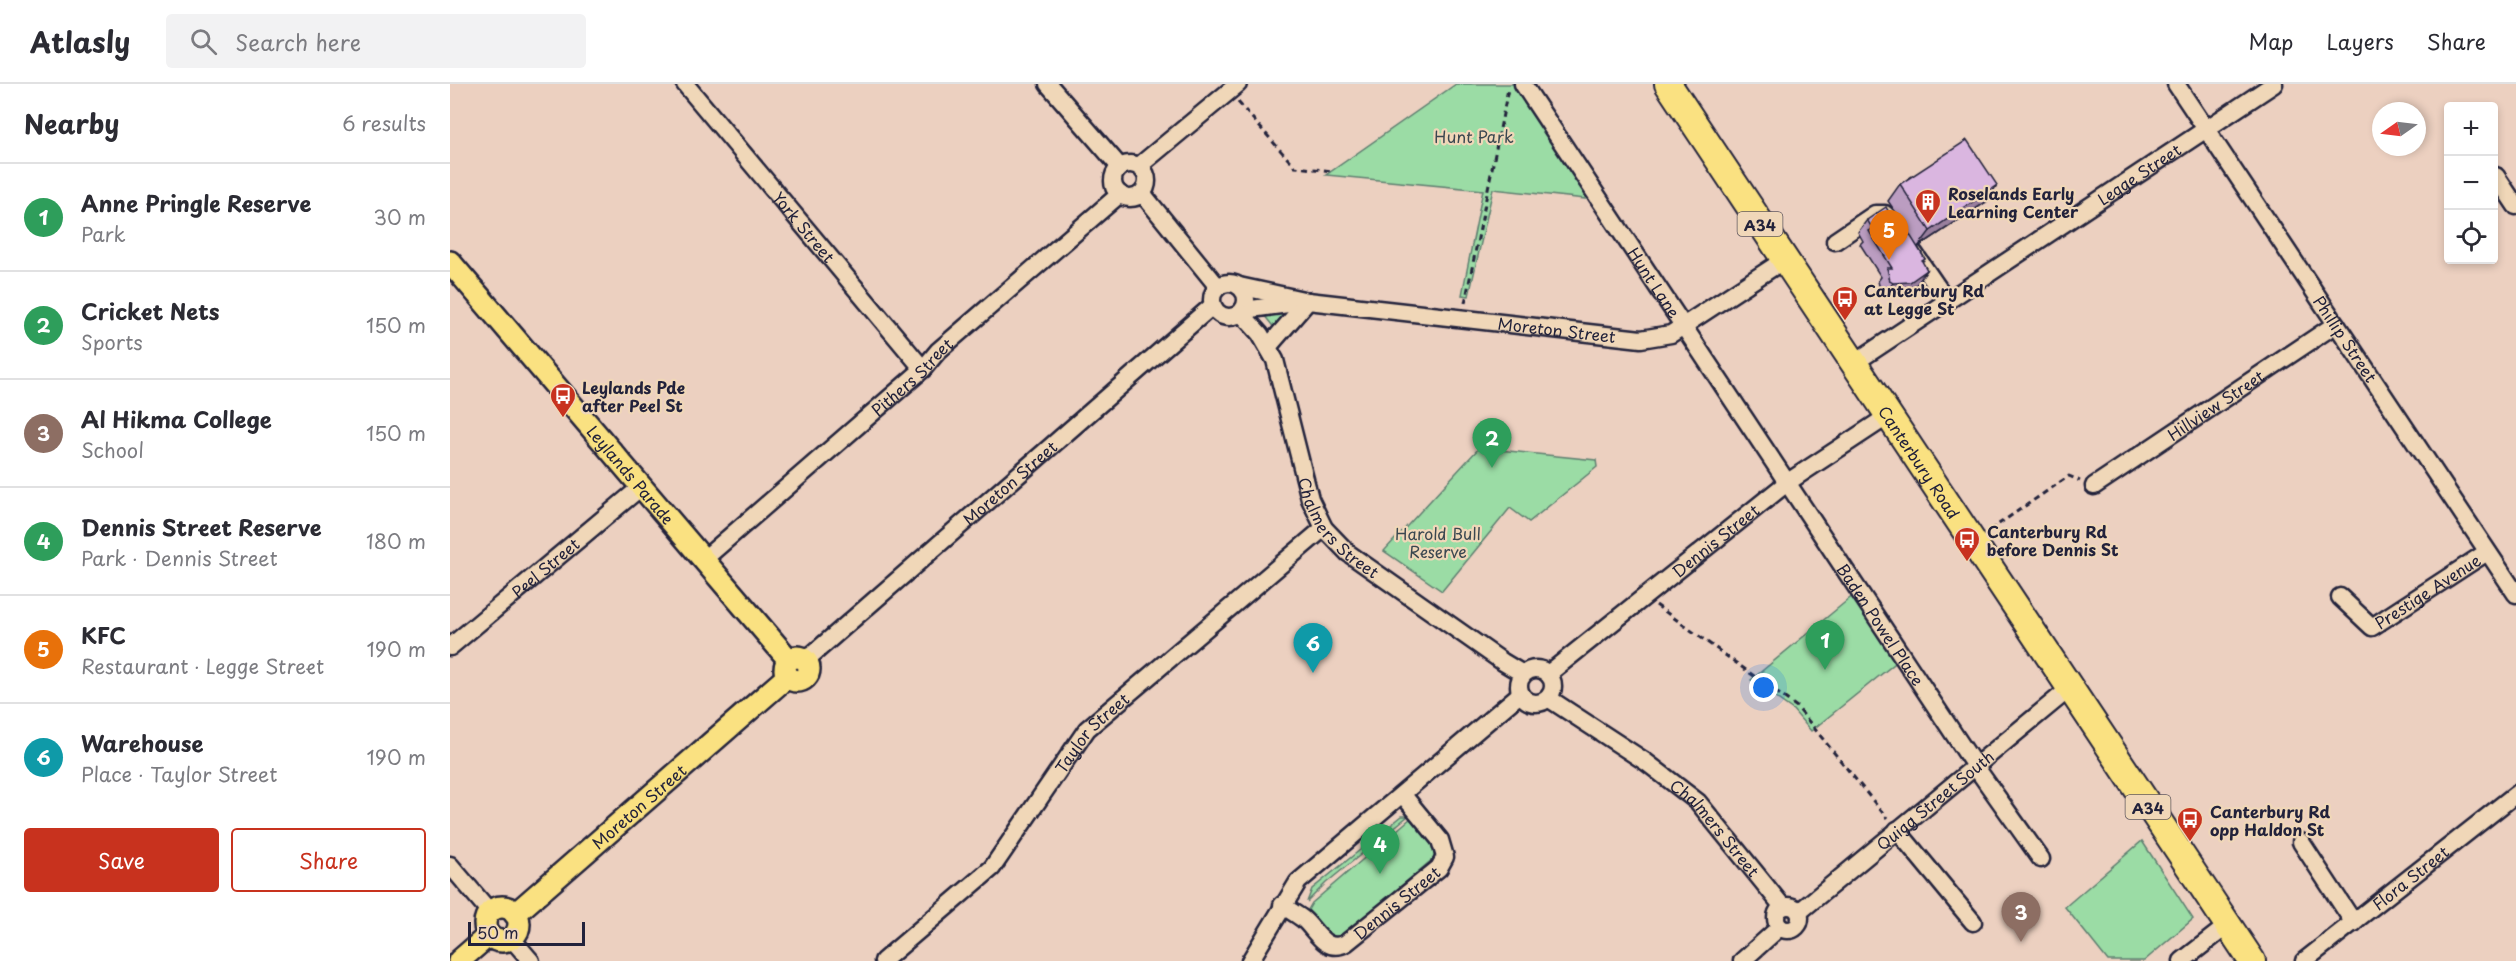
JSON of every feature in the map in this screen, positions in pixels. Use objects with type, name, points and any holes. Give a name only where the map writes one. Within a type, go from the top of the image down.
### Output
[{"type":"highway","name":"Canterbury Road","points":[[1668,84],[2252,961]]},
{"type":"main road","name":"Leylands Parade","points":[[450,262],[794,666]]},
{"type":"main road","name":"Moreton Street","points":[[515,914],[794,666]]},
{"type":"main road","points":[[506,908],[515,914],[518,918],[519,930],[512,939],[502,942],[489,935],[485,926],[490,912],[506,908]]},
{"type":"main road","points":[[459,961],[489,935]]},
{"type":"street","name":"York Street","points":[[685,84],[923,369]]},
{"type":"street","points":[[1048,84],[1120,167]]},
{"type":"street","name":"Hunt Lane","points":[[1523,84],[1788,482]]},
{"type":"street","name":"Phillip Street","points":[[2176,84],[2516,594]]},
{"type":"street","name":"Legge Street","points":[[1854,363],[2274,84]]},
{"type":"street","points":[[1139,166],[1234,88]]},
{"type":"street","points":[[1129,163],[1139,166],[1146,174],[1148,179],[1142,193],[1129,198],[1120,194],[1113,181],[1120,167],[1129,163]]},
{"type":"street","points":[[2498,179],[2516,206]]},
{"type":"street","points":[[1142,193],[1218,287]]},
{"type":"street","name":"Pithers Street","points":[[703,560],[923,369],[938,351],[1120,194]]},
{"type":"street","points":[[1835,241],[1875,214],[1880,213],[1889,217],[1947,301]]},
{"type":"street","name":"Moreton Street","points":[[1239,286],[1308,301],[1641,339],[1671,334],[1784,260]]},
{"type":"street","points":[[1228,283],[1239,286],[1245,294],[1242,311],[1231,318],[1220,315],[1212,306],[1212,298],[1218,287],[1228,283]]},
{"type":"street","points":[[1268,347],[1308,301]]},
{"type":"street","name":"Moreton Street","points":[[1242,311],[1308,301]]},
{"type":"street","name":"Moreton Street","points":[[794,666],[1212,306]]},
{"type":"street","name":"Chalmers Street","points":[[1242,311],[1268,347],[1280,376],[1310,499],[1324,528],[1348,553],[1523,674]]},
{"type":"street","name":"Hillview Street","points":[[2094,486],[2336,324]]},
{"type":"street","name":"Dennis Street","points":[[1548,674],[1788,482],[1888,416]]},
{"type":"street","name":"Baden Powel Place","points":[[1788,482],[1975,766],[2041,859]]},
{"type":"street","name":"Peel Street","points":[[450,647],[641,487]]},
{"type":"street","name":"Taylor Street","points":[[883,961],[992,868],[1087,729],[1324,528]]},
{"type":"street","name":"Prestige Avenue","points":[[2340,597],[2372,627],[2487,552]]},
{"type":"street","points":[[1539,669],[1548,674],[1553,684],[1548,698],[1539,703],[1533,703],[1524,698],[1519,683],[1523,674],[1539,669]]},
{"type":"street","name":"Quigg Street South","points":[[1799,912],[2069,689]]},
{"type":"street","points":[[1250,961],[1298,882],[1521,694]]},
{"type":"street","name":"Chalmers Street","points":[[1548,698],[1646,762],[1698,802],[1783,907]]},
{"type":"street","name":"Flora Street","points":[[2304,961],[2516,794]]},
{"type":"street","name":"Dennis Street","points":[[1282,905],[1303,919],[1327,945],[1338,946],[1346,943],[1439,867],[1446,857],[1443,845],[1403,795]]},
{"type":"street","points":[[1897,830],[1973,922]]},
{"type":"street","points":[[2301,842],[2354,923]]},
{"type":"street","points":[[450,865],[490,912]]},
{"type":"street","points":[[1783,907],[1794,907],[1799,912],[1801,920],[1797,926],[1791,930],[1780,927],[1776,916],[1783,907]]},
{"type":"street","points":[[2182,961],[2228,925]]},
{"type":"street","points":[[1742,961],[1780,927]]},
{"type":"street","points":[[512,939],[531,961]]},
{"type":"path","points":[[1462,320],[1509,84]]},
{"type":"path","points":[[1234,88],[1294,167],[1333,171]]},
{"type":"path","points":[[1988,531],[2069,476],[2094,486]]},
{"type":"path","points":[[1644,597],[1797,707],[1897,830]]},
{"type":"green space","name":"Hunt Park","points":[[1456,84],[1516,84],[1595,200],[1493,189],[1469,296],[1462,295],[1483,190],[1326,175]]},
{"type":"green space","points":[[1266,313],[1287,315],[1276,330],[1264,315]]},
{"type":"green space","name":"Harold Bull Reserve","points":[[1479,448],[1596,460],[1597,467],[1529,522],[1510,508],[1442,591],[1384,551]]},
{"type":"green space","points":[[1855,594],[1899,660],[1811,731],[1793,710],[1751,680]]},
{"type":"green space","points":[[1402,816],[1408,816],[1326,883],[1307,902],[1312,889]]},
{"type":"green space","points":[[1411,818],[1434,848],[1434,858],[1342,936],[1330,937],[1308,910],[1312,903]]},
{"type":"green space","points":[[2142,841],[2193,919],[2144,961],[2108,961],[2065,907]]},
{"type":"building","name":"Roselands Early Learning Center","points":[[1967,140],[1997,185],[1930,231],[1900,184]]},
{"type":"building","points":[[1886,207],[1892,218],[1897,214],[1925,259],[1922,261],[1927,270],[1910,282],[1893,283],[1890,281],[1887,268],[1892,268],[1869,231],[1873,229],[1867,220]]},
{"type":"place","name":"Roselands Early Learning Center","points":[[1928,225]]},
{"type":"place","name":"KFC","points":[[1889,260]]},
{"type":"place","name":"Canterbury Rd at Legge St","points":[[1845,322]]},
{"type":"place","name":"Leylands Pde after Peel St","points":[[563,419]]},
{"type":"place","name":"Cricket Nets","points":[[1492,468]]},
{"type":"place","name":"Canterbury Rd before Dennis St","points":[[1967,563]]},
{"type":"place","name":"Anne Pringle Reserve","points":[[1825,670]]},
{"type":"place","name":"Warehouse","points":[[1313,673]]},
{"type":"place","name":"Canterbury Rd opp Haldon St","points":[[2190,843]]},
{"type":"place","name":"Dennis Street Reserve","points":[[1380,874]]},
{"type":"place","name":"Al Hikma College","points":[[2021,942]]}]
